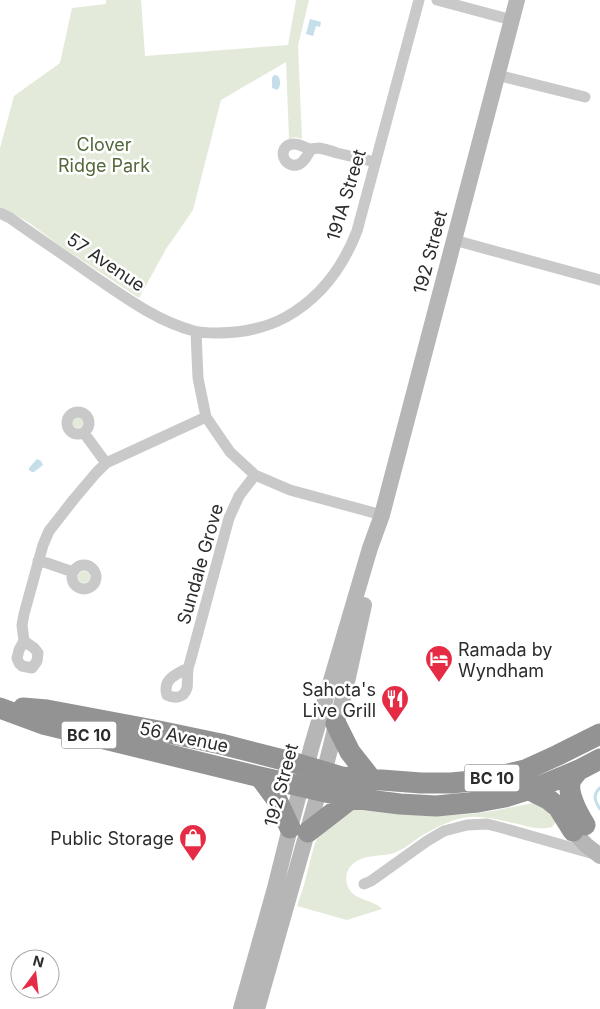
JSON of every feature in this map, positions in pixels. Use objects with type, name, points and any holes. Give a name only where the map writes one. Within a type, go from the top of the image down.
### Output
[{"type":"highway","name":"56 Avenue","points":[[0,707],[47,710],[221,744],[295,763],[313,779]]},
{"type":"highway","name":"56 Avenue","points":[[0,707],[43,724],[260,777],[313,779]]},
{"type":"highway","points":[[336,724],[350,752],[372,780]]},
{"type":"highway","name":"BC 10","points":[[313,779],[342,777],[421,783],[483,780],[525,770],[558,756],[600,734]]},
{"type":"highway","name":"BC 10","points":[[313,779],[352,798],[436,806],[478,802],[530,790],[579,770],[600,759]]},
{"type":"highway","points":[[579,770],[571,781],[570,788],[579,828]]},
{"type":"highway","points":[[260,777],[299,830],[352,798]]},
{"type":"highway","points":[[530,790],[548,799],[579,828]]},
{"type":"main road","name":"192 Street","points":[[257,1009],[299,830],[370,548],[382,515],[517,0]]},
{"type":"main road","name":"192 Street","points":[[313,779],[336,724],[377,550],[382,515]]},
{"type":"main road","points":[[579,828],[600,843]]},
{"type":"main road","points":[[579,828],[586,845],[600,856]]},
{"type":"main road","name":"192 Street","points":[[241,1009],[275,888],[299,830]]},
{"type":"street","name":"191A Street","points":[[196,332],[246,332],[263,327],[292,314],[313,297],[346,257],[357,231],[419,0]]},
{"type":"street","points":[[437,0],[512,20]]},
{"type":"street","points":[[497,75],[584,97]]},
{"type":"street","points":[[311,149],[322,148],[375,162]]},
{"type":"street","name":"57 Avenue","points":[[0,213],[139,306],[159,318],[196,332]]},
{"type":"street","points":[[454,240],[600,280]]},
{"type":"street","points":[[196,332],[198,378],[206,417],[230,452],[255,475],[290,490],[382,515]]},
{"type":"street","points":[[24,641],[22,625],[42,545],[49,531],[86,483],[106,463],[206,417]]},
{"type":"street","points":[[84,433],[106,463]]},
{"type":"street","name":"Sundale Grove","points":[[188,668],[229,518],[239,496],[255,475]]},
{"type":"street","points":[[38,561],[74,572]]},
{"type":"street","points":[[364,884],[444,831],[467,825],[487,824],[600,856]]},
{"type":"street","points":[[538,838],[555,838],[579,828]]},
{"type":"green space","name":"Clover Ridge Park","points":[[106,0],[141,0],[145,56],[288,45],[296,0],[309,0],[298,46],[302,139],[295,137],[289,139],[286,62],[221,100],[193,210],[166,249],[139,298],[28,222],[0,207],[0,148],[14,96],[60,63],[72,8],[106,4]]},
{"type":"green space","points":[[76,416],[80,416],[84,422],[80,428],[76,428],[72,424],[72,420]]},
{"type":"green space","points":[[82,571],[86,571],[90,577],[86,583],[82,583],[78,579],[78,575]]},
{"type":"green space","points":[[533,803],[544,805],[556,822],[552,827],[535,828],[488,818],[463,818],[434,829],[394,853],[358,860],[347,874],[348,887],[355,895],[374,903],[382,909],[347,920],[297,906],[314,846],[320,832],[355,809],[438,816],[493,811]]},
{"type":"water","points":[[310,19],[321,22],[320,27],[316,26],[313,36],[306,34]]},
{"type":"water","points":[[274,75],[280,79],[280,85],[277,90],[272,88],[272,78]]},
{"type":"water","points":[[37,459],[43,465],[32,472],[29,468]]},
{"type":"waterway","points":[[600,788],[595,798],[600,809]]},
{"type":"place","name":"Ramada by Wyndham","points":[[439,683]]},
{"type":"place","name":"Sahota's Live Grill","points":[[395,723]]},
{"type":"place","name":"Public Storage","points":[[193,862]]}]
